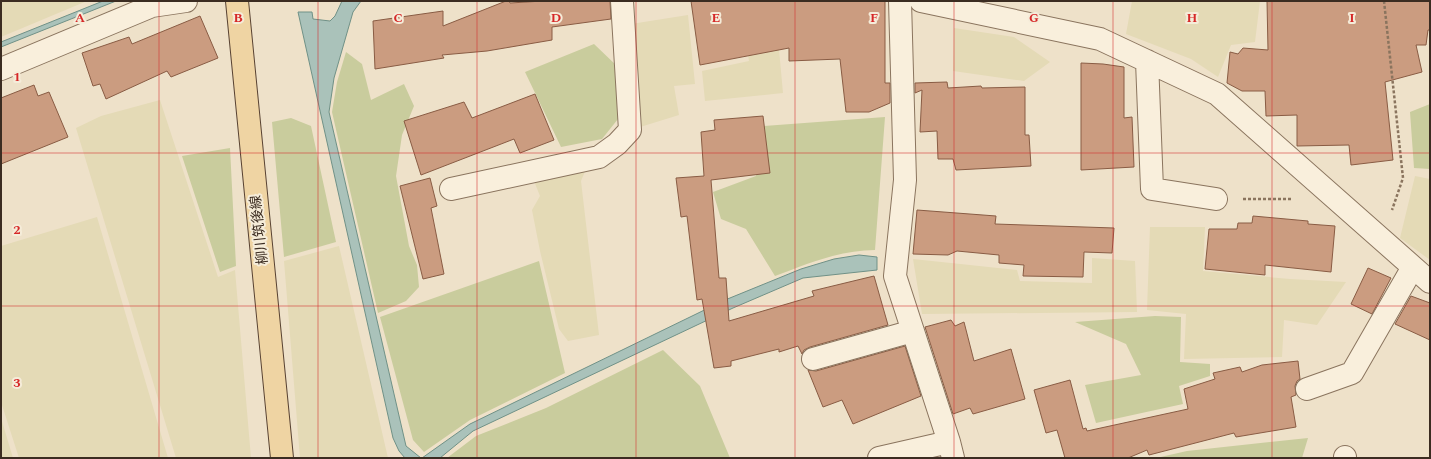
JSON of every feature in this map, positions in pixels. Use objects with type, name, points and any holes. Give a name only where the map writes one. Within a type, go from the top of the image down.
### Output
[{"type":"main road","name":"柳川筑後線","points":[[237,1],[282,458]]},
{"type":"street","points":[[1,69],[152,6],[186,1]]},
{"type":"street","points":[[451,189],[599,157],[617,144],[630,130],[622,1]]},
{"type":"street","points":[[879,458],[951,450],[895,276],[905,180],[900,1]]},
{"type":"street","points":[[921,1],[1100,39],[1217,94],[1430,282]]},
{"type":"street","points":[[1147,61],[1152,189],[1216,199]]},
{"type":"street","points":[[1307,389],[1352,373],[1413,267]]},
{"type":"street","points":[[813,359],[913,331]]},
{"type":"path","points":[[1381,239],[1403,178],[1384,1]]},
{"type":"path","points":[[1216,199],[1335,199]]},
{"type":"shaded area","points":[[1,1],[87,1],[1,37]]},
{"type":"shaded area","points":[[1132,1],[1260,1],[1255,42],[1231,45],[1218,77],[1191,59],[1126,34]]},
{"type":"shaded area","points":[[688,15],[695,84],[674,86],[679,115],[637,128],[631,24]]},
{"type":"shaded area","points":[[954,28],[1014,37],[1050,62],[1024,81],[953,71]]},
{"type":"shaded area","points":[[778,38],[783,93],[705,101],[702,71],[749,61],[746,42]]},
{"type":"shaded area","points":[[160,100],[218,277],[235,270],[251,458],[176,458],[76,128],[101,116]]},
{"type":"shaded area","points":[[586,169],[581,181],[599,335],[568,341],[559,329],[540,251],[532,210],[540,196],[534,181]]},
{"type":"shaded area","points":[[1415,176],[1430,179],[1430,260],[1400,238]]},
{"type":"shaded area","points":[[97,217],[168,458],[19,458],[1,402],[1,246]]},
{"type":"shaded area","points":[[1150,227],[1205,227],[1203,271],[1290,279],[1346,282],[1317,325],[1284,320],[1282,357],[1184,359],[1186,314],[1147,310]]},
{"type":"shaded area","points":[[339,246],[388,458],[300,458],[284,261]]},
{"type":"shaded area","points":[[1092,258],[1135,261],[1137,312],[922,314],[913,259],[1017,270],[1020,281],[1092,283]]},
{"type":"shaded area","points":[[1,418],[13,458],[1,458]]},
{"type":"green space","points":[[594,44],[618,67],[618,119],[602,139],[561,147],[525,72]]},
{"type":"green space","points":[[346,52],[362,64],[371,100],[404,84],[414,106],[402,135],[396,176],[409,246],[417,265],[419,287],[406,301],[378,313],[332,112],[337,82]]},
{"type":"green space","points":[[1430,104],[1430,169],[1414,168],[1410,112]]},
{"type":"green space","points":[[885,117],[875,250],[849,252],[836,255],[811,262],[775,276],[746,229],[721,219],[713,192],[756,176],[764,126]]},
{"type":"green space","points":[[291,118],[311,126],[336,242],[284,257],[272,122]]},
{"type":"green space","points":[[230,148],[236,266],[220,272],[182,156]]},
{"type":"green space","points":[[539,261],[565,373],[470,420],[424,452],[413,440],[380,317]]},
{"type":"green space","points":[[1155,316],[1181,317],[1180,362],[1210,364],[1210,376],[1179,386],[1183,404],[1096,423],[1085,385],[1141,375],[1126,344],[1075,322]]},
{"type":"green space","points":[[663,350],[700,386],[730,458],[447,458],[476,436],[546,408]]},
{"type":"green space","points":[[1308,438],[1302,458],[1156,458],[1187,451]]},
{"type":"water","points":[[103,1],[116,1],[1,47],[1,42]]},
{"type":"water","points":[[342,1],[361,1],[353,12],[334,78],[329,112],[406,446],[421,458],[405,458],[399,451],[393,438],[298,12],[312,12],[313,19],[330,21],[335,16]]},
{"type":"water","points":[[859,255],[877,257],[877,270],[803,278],[733,308],[473,431],[440,458],[422,458],[470,424],[725,300],[801,269],[834,259]]},
{"type":"building","points":[[509,1],[510,3],[543,1],[610,1],[611,19],[552,27],[552,40],[487,51],[442,55],[444,58],[375,69],[373,21],[443,11],[443,26]]},
{"type":"building","points":[[691,1],[885,1],[885,83],[890,83],[890,103],[869,112],[846,112],[840,59],[789,61],[789,48],[700,65]]},
{"type":"building","points":[[1267,1],[1430,1],[1430,30],[1428,30],[1426,45],[1416,45],[1422,72],[1385,82],[1393,160],[1351,165],[1349,145],[1297,146],[1297,115],[1266,116],[1265,91],[1242,91],[1227,83],[1230,52],[1238,54],[1243,48],[1268,50]]},
{"type":"building","points":[[200,16],[218,58],[171,77],[167,71],[106,99],[100,84],[93,86],[82,53],[129,37],[132,44]]},
{"type":"building","points":[[1081,63],[1124,67],[1124,118],[1132,117],[1134,167],[1081,170]]},
{"type":"building","points":[[947,82],[948,88],[981,86],[982,88],[1025,87],[1025,135],[1029,135],[1031,166],[956,170],[953,159],[938,159],[937,131],[920,132],[922,90],[915,93],[915,83]]},
{"type":"building","points":[[34,85],[38,96],[49,92],[68,137],[1,164],[1,98]]},
{"type":"building","points":[[535,94],[554,140],[520,153],[514,139],[421,175],[404,121],[464,102],[472,118]]},
{"type":"building","points":[[763,116],[770,173],[711,180],[719,278],[726,278],[729,321],[814,296],[812,291],[874,276],[888,325],[810,347],[804,350],[802,354],[798,346],[779,352],[779,349],[731,361],[731,366],[714,368],[702,299],[697,300],[687,216],[681,217],[676,178],[704,176],[701,132],[715,130],[714,120]]},
{"type":"building","points":[[430,178],[437,206],[431,208],[444,274],[423,279],[400,186]]},
{"type":"building","points":[[917,210],[996,216],[995,224],[1114,228],[1112,253],[1084,252],[1083,277],[1023,276],[1024,265],[999,263],[999,255],[957,251],[948,255],[913,254]]},
{"type":"building","points":[[1253,216],[1308,221],[1308,224],[1335,226],[1331,272],[1265,265],[1265,275],[1205,269],[1209,229],[1237,229],[1238,223],[1252,223]]},
{"type":"building","points":[[1368,268],[1391,278],[1372,314],[1351,304]]},
{"type":"building","points":[[1411,296],[1430,303],[1430,340],[1395,324]]},
{"type":"building","points":[[951,320],[955,326],[964,322],[974,361],[1011,349],[1025,399],[973,414],[970,408],[953,414],[925,327]]},
{"type":"building","points":[[905,346],[921,396],[853,424],[842,400],[823,407],[808,370],[816,371]]},
{"type":"building","points":[[1298,361],[1300,379],[1297,381],[1295,386],[1296,395],[1291,397],[1296,427],[1236,437],[1234,433],[1149,455],[1147,450],[1128,458],[1065,458],[1057,430],[1046,433],[1034,390],[1070,380],[1083,429],[1086,428],[1087,431],[1188,409],[1184,389],[1215,379],[1213,373],[1240,367],[1242,372],[1262,365]]}]
